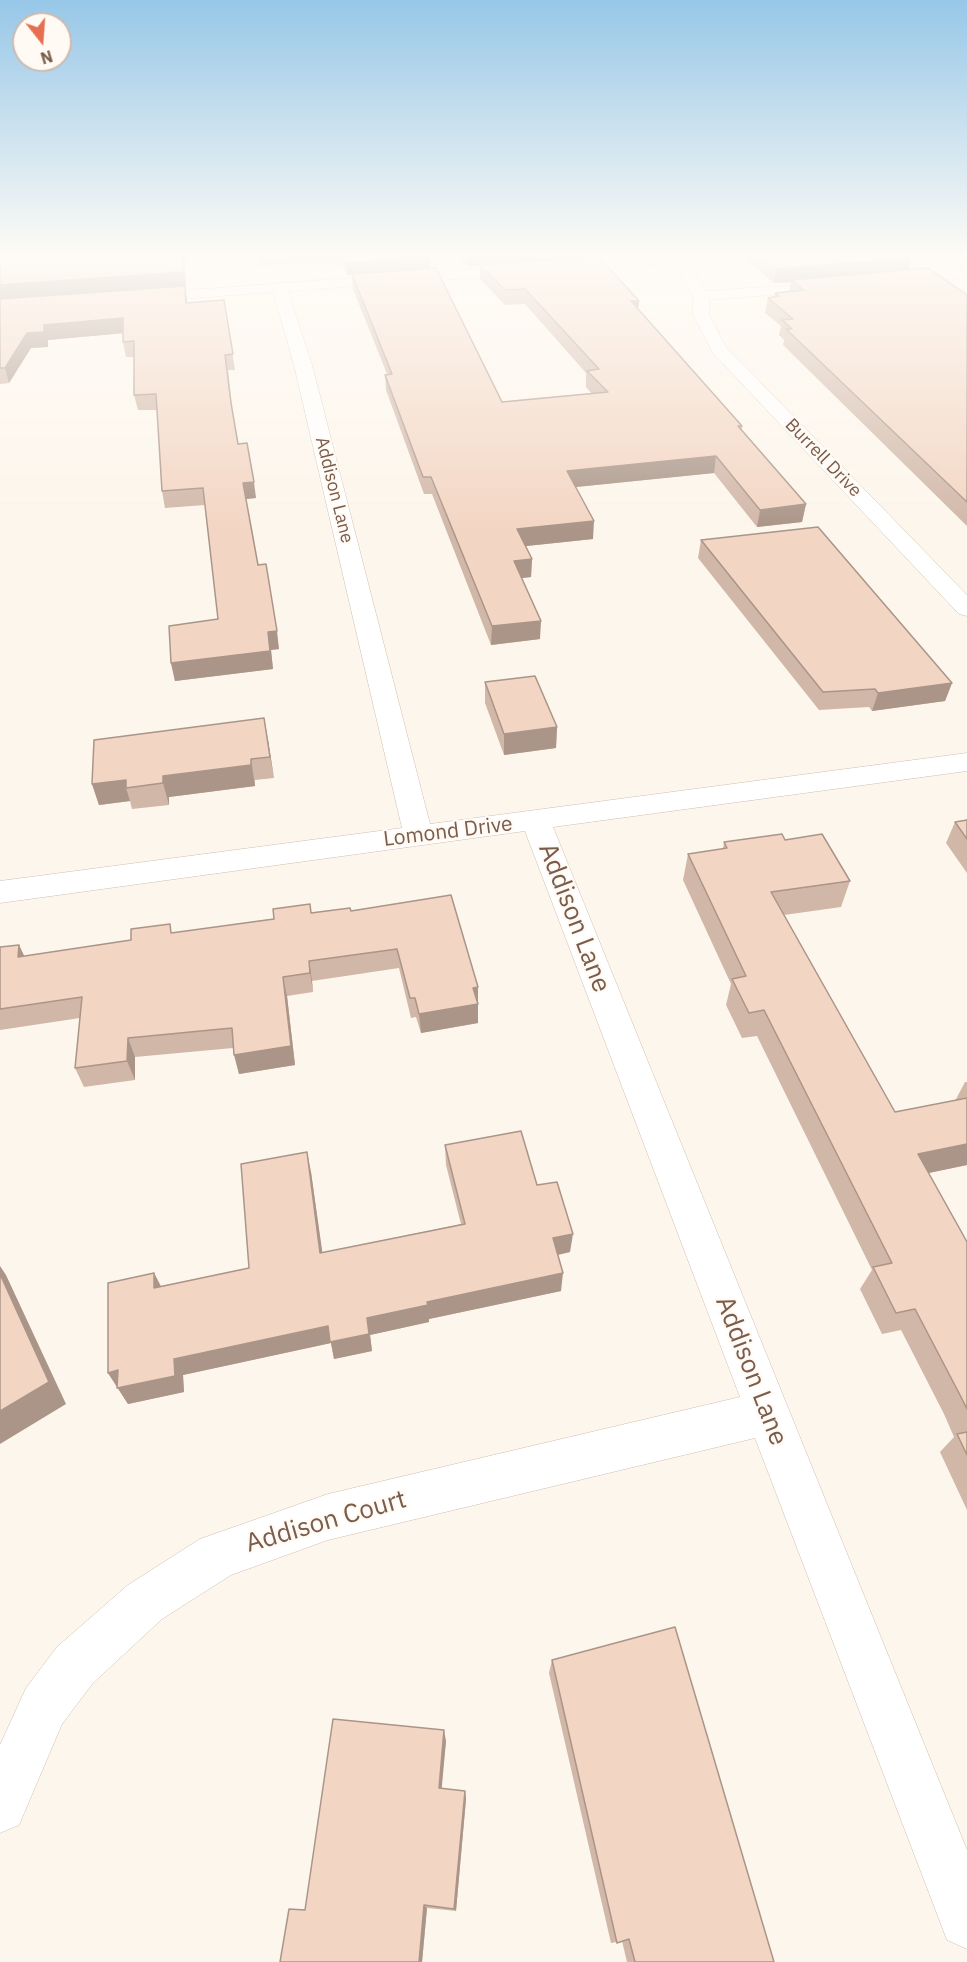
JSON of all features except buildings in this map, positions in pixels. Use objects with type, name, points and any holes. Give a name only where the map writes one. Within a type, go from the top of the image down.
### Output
[{"type":"street","name":"Addison Lane","points":[[297,347],[418,834]]},
{"type":"street","name":"Burrell Drive","points":[[718,347],[967,609]]},
{"type":"street","name":"Lomond Drive","points":[[0,892],[418,834],[536,822],[967,762]]},
{"type":"street","name":"Addison Lane","points":[[536,822],[967,1920]]},
{"type":"street","name":"Addison Court","points":[[0,1806],[44,1706],[75,1665],[145,1602],[217,1556],[328,1517],[768,1413]]}]
